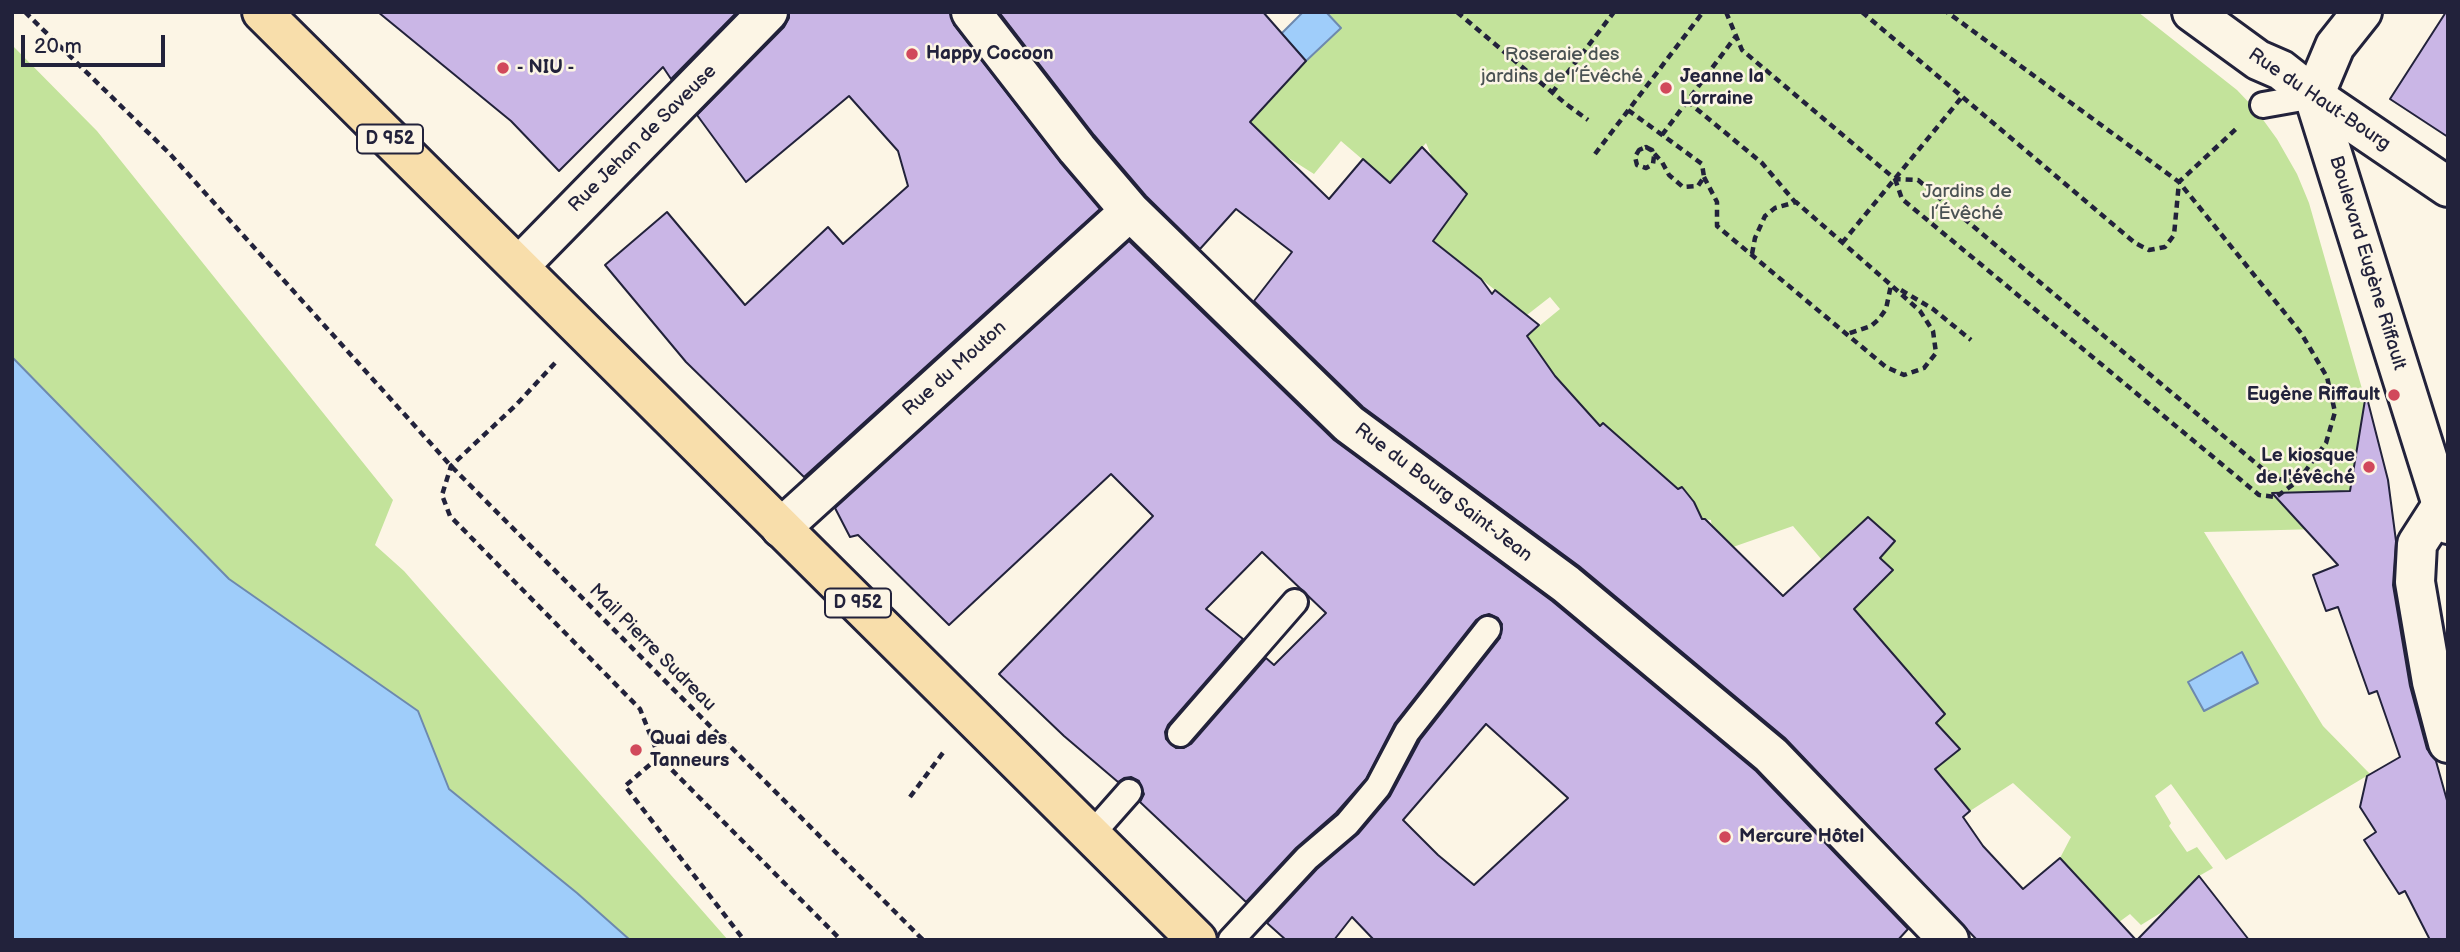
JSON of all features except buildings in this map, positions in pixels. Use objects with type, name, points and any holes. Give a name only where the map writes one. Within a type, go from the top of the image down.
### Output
[{"type":"main road","name":"D 952","points":[[262,12],[1197,940]]},
{"type":"street","name":"Rue Jehan de Saveuse","points":[[519,266],[768,12]]},
{"type":"street","name":"Rue du Bourg Saint-Jean","points":[[971,12],[1069,139],[1130,211],[1349,424],[1566,584],[1771,755],[1949,940]]},
{"type":"street","name":"Rue du Haut-Bourg","points":[[2192,12],[2258,60],[2281,70],[2314,96],[2448,187]]},
{"type":"street","points":[[2314,96],[2335,46],[2362,12]]},
{"type":"street","name":"Boulevard Eugène Riffault","points":[[2314,96],[2445,515]]},
{"type":"street","name":"Rue du Mouton","points":[[781,527],[1130,211]]},
{"type":"street","points":[[2445,515],[2417,544],[2415,582],[2432,682],[2448,743]]},
{"type":"lane","points":[[2263,105],[2314,96]]},
{"type":"lane","points":[[1180,734],[1295,602]]},
{"type":"lane","points":[[1231,940],[1307,858],[1347,824],[1378,787],[1407,732],[1488,629]]},
{"type":"lane","points":[[1091,835],[1129,792]]},
{"type":"path","name":"Mail Pierre Sudreau","points":[[25,12],[170,154],[451,466],[923,940]]},
{"type":"path","points":[[1457,12],[1588,120]]},
{"type":"path","points":[[1552,93],[1614,12]]},
{"type":"path","points":[[1595,154],[1703,12]]},
{"type":"path","points":[[1726,12],[1742,50],[1895,179],[1902,198],[2259,495],[2276,497],[2298,481],[2326,443],[2335,412],[2327,377],[2301,333],[2179,182],[1947,12]]},
{"type":"path","points":[[1862,12],[2135,243],[2149,250],[2165,247],[2174,235],[2179,182],[2263,105]]},
{"type":"path","points":[[1662,135],[1736,36]]},
{"type":"path","points":[[1842,243],[1962,97]]},
{"type":"path","points":[[1628,110],[1702,164],[1704,177],[1717,202],[1717,226],[1886,367],[1903,375],[1924,368],[1936,353],[1933,331],[1920,311],[1796,202],[1762,163],[1687,102]]},
{"type":"path","points":[[1639,150],[1646,147],[1652,150],[1654,156],[1653,164],[1646,168],[1637,165],[1635,158],[1639,150],[1646,147],[1651,150],[1657,156],[1662,162],[1669,175],[1683,187],[1698,186],[1704,177]]},
{"type":"path","points":[[1895,179],[1918,180],[2264,470],[2279,479],[2298,481]]},
{"type":"path","points":[[1752,255],[1755,238],[1765,216],[1775,208],[1796,202]]},
{"type":"path","points":[[1847,334],[1871,326],[1879,319],[1886,309],[1891,285]]},
{"type":"path","points":[[1891,285],[1933,309],[1971,340]]},
{"type":"path","points":[[553,366],[451,466],[442,495],[450,516],[640,709],[659,757],[841,940]]},
{"type":"path","points":[[910,797],[948,746]]},
{"type":"path","points":[[659,757],[625,786],[744,940]]},
{"type":"green space","points":[[1326,12],[2138,12],[2237,90],[2256,110],[2297,174],[2309,203],[2382,459],[2319,529],[2204,532],[2323,726],[2370,774],[2226,860],[2171,784],[2155,796],[2171,823],[2169,826],[2187,852],[2197,847],[2213,868],[2199,876],[2167,909],[2141,925],[2130,914],[2115,925],[2093,893],[2060,858],[2071,837],[2013,783],[1970,811],[1947,783],[1936,768],[1960,749],[1936,723],[1945,714],[1913,675],[1826,636],[1893,571],[1882,559],[1869,570],[1882,544],[1887,550],[1895,541],[1868,517],[1822,560],[1793,526],[1733,547],[1712,528],[1711,520],[1702,519],[1694,502],[1682,488],[1678,489],[1657,470],[1613,441],[1564,389],[1527,336],[1560,309],[1550,297],[1518,322],[1495,290],[1433,240],[1467,194],[1432,157],[1426,143],[1390,183],[1341,141],[1314,174],[1284,155],[1250,122],[1306,61],[1341,28]]},
{"type":"green space","points":[[12,45],[97,131],[393,500],[375,545],[404,571],[728,940],[627,940],[449,789],[417,711],[229,579],[12,357]]},
{"type":"water","points":[[1303,12],[1326,12],[1341,28],[1306,61],[1281,34]]},
{"type":"water","points":[[12,357],[229,579],[418,711],[449,789],[577,893],[630,940],[12,940]]},
{"type":"water","points":[[2242,652],[2258,683],[2204,711],[2188,682]]},
{"type":"place","name":"Happy Cocoon","points":[[912,54]]},
{"type":"place","name":"‑ NIU ‑","points":[[503,68]]},
{"type":"place","name":"Jeanne la Lorraine","points":[[1666,88]]},
{"type":"place","name":"Eugène Riffault","points":[[2394,395]]},
{"type":"place","name":"Le kiosque de l'évêché","points":[[2369,467]]},
{"type":"place","name":"Quai des Tanneurs","points":[[636,750]]},
{"type":"place","name":"Mercure Hôtel","points":[[1725,837]]},
{"type":"park label","name":"Roseraie des jardins de l’Évêché","points":[[1562,66]]},
{"type":"park label","name":"Jardins de l’Évêché","points":[[1967,203]]}]
